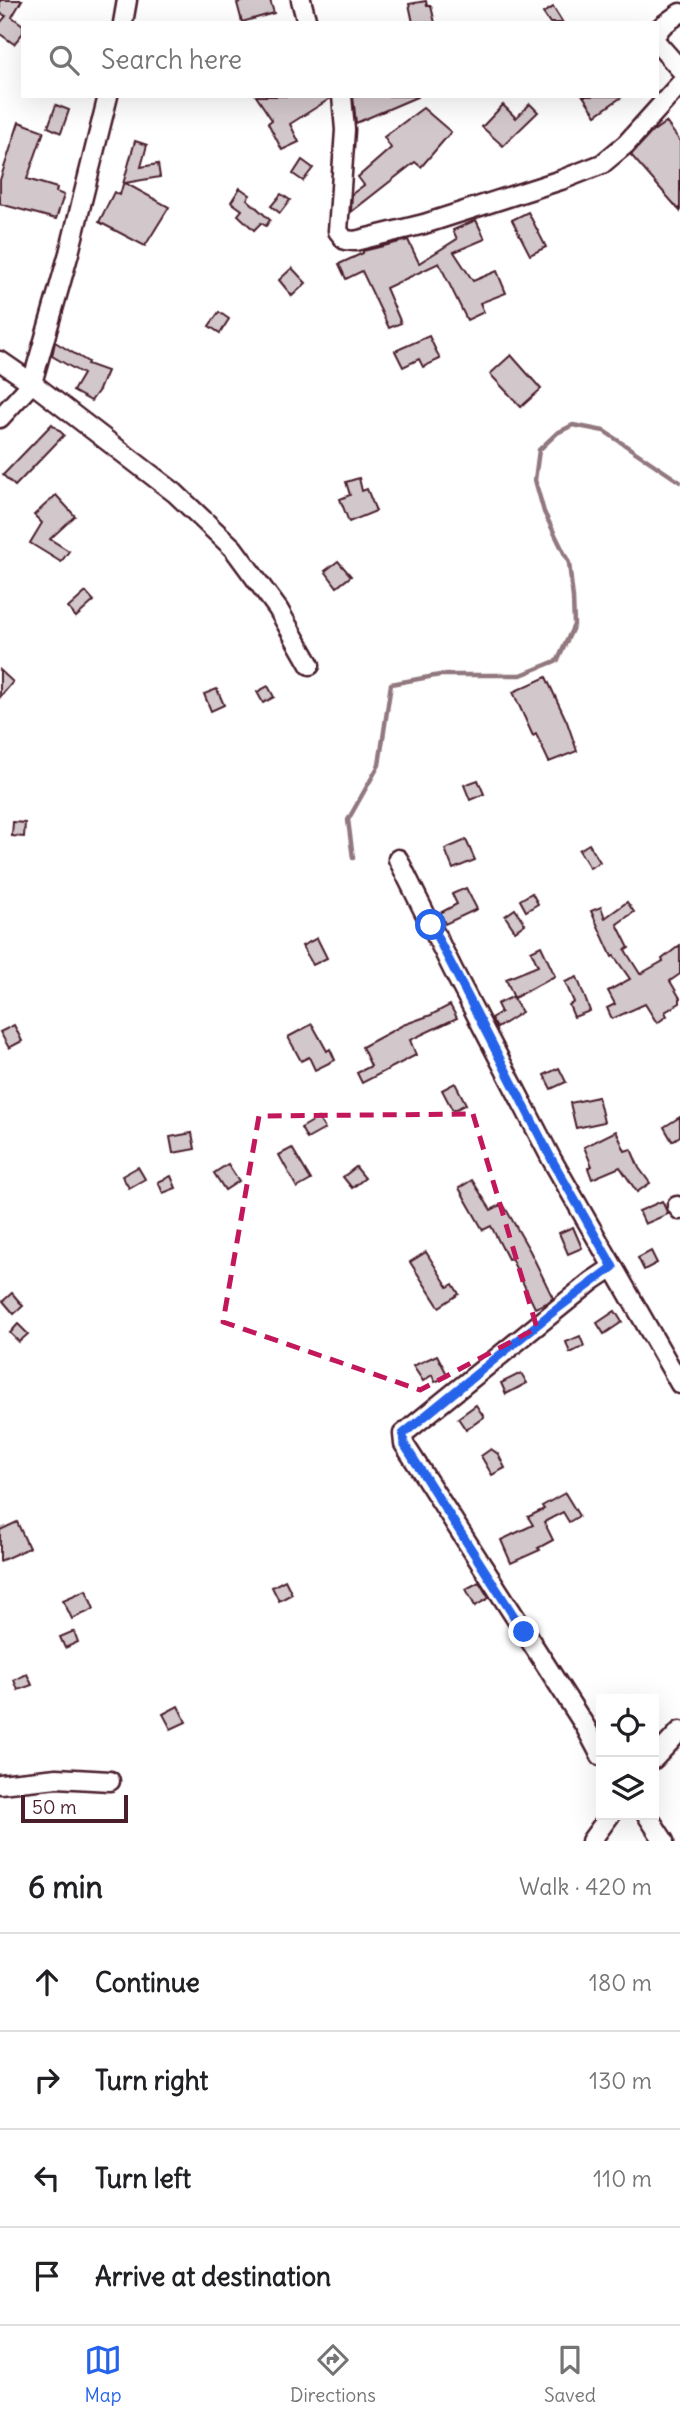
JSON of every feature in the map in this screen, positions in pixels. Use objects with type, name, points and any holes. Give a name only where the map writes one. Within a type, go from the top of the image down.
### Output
[{"type":"street","points":[[123,21],[127,0]]},
{"type":"street","points":[[301,0],[306,21]]},
{"type":"street","points":[[659,30],[680,13]]},
{"type":"street","points":[[659,45],[680,69]]},
{"type":"street","points":[[342,98],[345,130],[338,231],[345,240],[355,240],[435,220],[561,180],[601,164],[626,144],[680,84]]},
{"type":"street","points":[[0,418],[32,383],[69,253],[108,98]]},
{"type":"street","points":[[0,361],[175,493],[233,548],[278,609],[310,665]]},
{"type":"street","points":[[398,859],[546,1148],[680,1384]]},
{"type":"street","points":[[596,1747],[404,1444],[403,1434],[549,1315],[613,1267]]},
{"type":"street","points":[[656,1757],[680,1731]]},
{"type":"street","points":[[0,1784],[57,1778],[110,1781]]},
{"type":"street","points":[[591,1841],[606,1820]]},
{"type":"street","points":[[650,1820],[663,1841]]},
{"type":"highlighted area","points":[[473,1114],[537,1328],[420,1390],[223,1322],[259,1116]]},
{"type":"building","points":[[0,0],[22,0],[12,17],[21,24],[21,35],[14,44],[0,34],[0,23],[6,16],[0,13]]},
{"type":"building","points":[[270,0],[274,13],[242,21],[237,3]]},
{"type":"building","points":[[426,1],[427,6],[431,6],[435,21],[413,21],[409,4]]},
{"type":"building","points":[[553,7],[562,21],[549,21],[543,13]]},
{"type":"building","points":[[257,98],[331,98],[290,124],[299,142],[282,150],[268,123],[272,120]]},
{"type":"building","points":[[353,98],[414,98],[356,123]]},
{"type":"building","points":[[584,98],[620,98],[596,115]]},
{"type":"building","points":[[530,104],[538,112],[503,146],[482,127],[503,105],[516,118]]},
{"type":"building","points":[[56,105],[69,110],[61,133],[48,127]]},
{"type":"building","points":[[423,108],[451,132],[421,167],[415,162],[351,212],[352,194],[364,185],[358,177],[391,148],[384,137]]},
{"type":"building","points":[[19,122],[44,131],[27,179],[57,188],[56,192],[64,195],[56,219],[0,204],[0,180]]},
{"type":"building","points":[[666,122],[680,141],[680,211],[631,155],[652,132]]},
{"type":"building","points":[[135,141],[147,145],[141,167],[158,164],[160,177],[125,183],[169,207],[145,246],[99,222],[114,192],[120,195]]},
{"type":"building","points":[[302,160],[313,168],[303,181],[293,174]]},
{"type":"building","points":[[240,188],[250,195],[247,199],[270,220],[266,226],[261,223],[254,230],[238,215],[242,210],[231,202]]},
{"type":"building","points":[[281,194],[290,200],[280,213],[271,206]]},
{"type":"building","points":[[528,212],[546,247],[530,255],[512,220]]},
{"type":"building","points":[[476,220],[485,239],[454,252],[473,281],[497,271],[506,293],[480,303],[484,312],[467,320],[439,263],[386,288],[401,323],[389,328],[362,271],[346,279],[339,264],[363,251],[408,240],[419,263],[457,239],[453,230]]},
{"type":"building","points":[[292,268],[306,283],[292,296],[279,280]]},
{"type":"building","points":[[219,312],[229,319],[220,333],[209,326]]},
{"type":"building","points":[[429,336],[440,359],[423,367],[419,359],[403,367],[395,351]]},
{"type":"building","points":[[55,342],[88,362],[87,364],[107,371],[91,401],[73,391],[83,374],[52,356]]},
{"type":"building","points":[[511,355],[541,389],[521,407],[490,374]]},
{"type":"building","points":[[52,424],[64,435],[15,486],[3,475]]},
{"type":"building","points":[[359,478],[362,491],[367,489],[376,511],[349,522],[340,499],[350,495],[346,482]]},
{"type":"building","points":[[56,495],[75,516],[50,539],[69,551],[61,562],[30,543],[42,523],[34,515]]},
{"type":"building","points":[[338,561],[351,576],[337,587],[325,571]]},
{"type":"building","points":[[86,592],[94,601],[76,617],[68,608]]},
{"type":"building","points":[[0,670],[13,682],[0,697]]},
{"type":"building","points":[[546,677],[577,751],[549,762],[536,734],[533,736],[513,692]]},
{"type":"building","points":[[268,686],[274,697],[263,703],[257,692]]},
{"type":"building","points":[[217,689],[224,705],[211,711],[204,694]]},
{"type":"building","points":[[478,780],[484,794],[470,800],[464,785]]},
{"type":"building","points":[[13,822],[25,823],[24,837],[12,836]]},
{"type":"building","points":[[466,840],[475,860],[453,869],[445,849]]},
{"type":"building","points":[[589,844],[600,862],[590,868],[579,850]]},
{"type":"building","points":[[466,888],[477,909],[445,924],[440,913],[457,904],[452,894]]},
{"type":"building","points":[[532,893],[538,904],[526,911],[520,900]]},
{"type":"building","points":[[627,902],[634,912],[617,924],[629,948],[625,950],[640,974],[663,961],[662,959],[680,945],[680,974],[670,981],[680,1003],[665,1012],[667,1016],[657,1023],[645,1004],[612,1019],[607,1008],[615,1004],[608,991],[630,979],[614,956],[612,957],[591,911],[601,907],[605,918]]},
{"type":"building","points":[[515,909],[525,924],[515,931],[505,916]]},
{"type":"building","points":[[317,938],[327,958],[313,965],[302,946]]},
{"type":"building","points":[[541,946],[555,976],[514,998],[506,979],[538,966],[531,951]]},
{"type":"building","points":[[577,977],[590,1011],[574,1017],[569,1005],[574,1002],[565,982]]},
{"type":"building","points":[[512,997],[522,1012],[497,1028],[491,1018],[501,1012],[497,1004]]},
{"type":"building","points":[[450,1005],[457,1018],[410,1040],[416,1055],[362,1083],[357,1073],[371,1066],[362,1047],[403,1025]]},
{"type":"building","points":[[312,1024],[335,1060],[315,1070],[309,1057],[301,1061],[288,1037]]},
{"type":"building","points":[[14,1025],[22,1041],[9,1048],[0,1032]]},
{"type":"building","points":[[559,1068],[566,1082],[551,1089],[544,1075]]},
{"type":"building","points":[[455,1083],[466,1104],[453,1111],[442,1090]]},
{"type":"building","points":[[598,1097],[604,1122],[576,1128],[570,1103]]},
{"type":"building","points":[[680,1117],[680,1136],[672,1141],[664,1127]]},
{"type":"building","points":[[318,1118],[325,1129],[307,1139],[301,1128]]},
{"type":"building","points":[[616,1131],[625,1151],[631,1149],[639,1168],[650,1183],[637,1192],[620,1167],[592,1179],[588,1168],[592,1166],[584,1147]]},
{"type":"building","points":[[192,1133],[195,1149],[173,1153],[170,1137]]},
{"type":"building","points":[[292,1148],[311,1180],[297,1188],[279,1155]]},
{"type":"building","points":[[228,1164],[239,1181],[225,1190],[214,1173]]},
{"type":"building","points":[[138,1167],[145,1179],[129,1188],[122,1176]]},
{"type":"building","points":[[356,1167],[365,1178],[352,1188],[343,1177]]},
{"type":"building","points":[[171,1176],[176,1188],[163,1193],[158,1182]]},
{"type":"building","points":[[472,1180],[491,1210],[503,1204],[553,1298],[547,1303],[535,1308],[511,1258],[508,1259],[491,1226],[483,1230],[459,1188]]},
{"type":"building","points":[[662,1201],[668,1214],[645,1224],[639,1211]]},
{"type":"building","points":[[573,1227],[582,1248],[568,1254],[559,1233]]},
{"type":"building","points":[[651,1251],[657,1263],[644,1270],[638,1258]]},
{"type":"building","points":[[426,1252],[448,1287],[453,1284],[459,1294],[439,1307],[410,1262]]},
{"type":"building","points":[[12,1293],[23,1306],[14,1314],[3,1301]]},
{"type":"building","points":[[615,1311],[622,1322],[604,1334],[597,1323]]},
{"type":"building","points":[[18,1324],[28,1334],[19,1342],[10,1333]]},
{"type":"building","points":[[580,1336],[584,1346],[570,1353],[566,1342]]},
{"type":"building","points":[[437,1355],[448,1376],[435,1382],[432,1375],[423,1381],[413,1366]]},
{"type":"building","points":[[521,1373],[527,1383],[506,1394],[501,1383]]},
{"type":"building","points":[[476,1405],[484,1417],[466,1430],[458,1418]]},
{"type":"building","points":[[491,1449],[498,1454],[505,1468],[492,1475],[481,1456]]},
{"type":"building","points":[[565,1493],[579,1516],[569,1522],[563,1512],[544,1522],[553,1540],[538,1548],[540,1550],[511,1563],[501,1540],[533,1525],[528,1517]]},
{"type":"building","points":[[17,1522],[29,1548],[0,1561],[0,1530]]},
{"type":"building","points":[[285,1580],[292,1594],[279,1601],[272,1587]]},
{"type":"building","points":[[479,1582],[489,1598],[475,1606],[466,1589]]},
{"type":"building","points":[[86,1590],[94,1609],[72,1619],[63,1600]]},
{"type":"building","points":[[74,1631],[78,1642],[65,1648],[60,1637]]},
{"type":"building","points":[[27,1674],[32,1685],[18,1690],[14,1680]]},
{"type":"building","points":[[178,1706],[186,1722],[171,1729],[163,1714]]},
{"type":"waterway","points":[[353,858],[348,820],[379,765],[391,684],[440,675],[521,675],[558,660],[574,625],[569,563],[544,512],[535,480],[539,450],[557,433],[573,425],[604,431],[680,482]]},
{"type":"route","points":[[431,925],[552,1160],[613,1267],[462,1384],[403,1434],[404,1444],[524,1632]]}]
